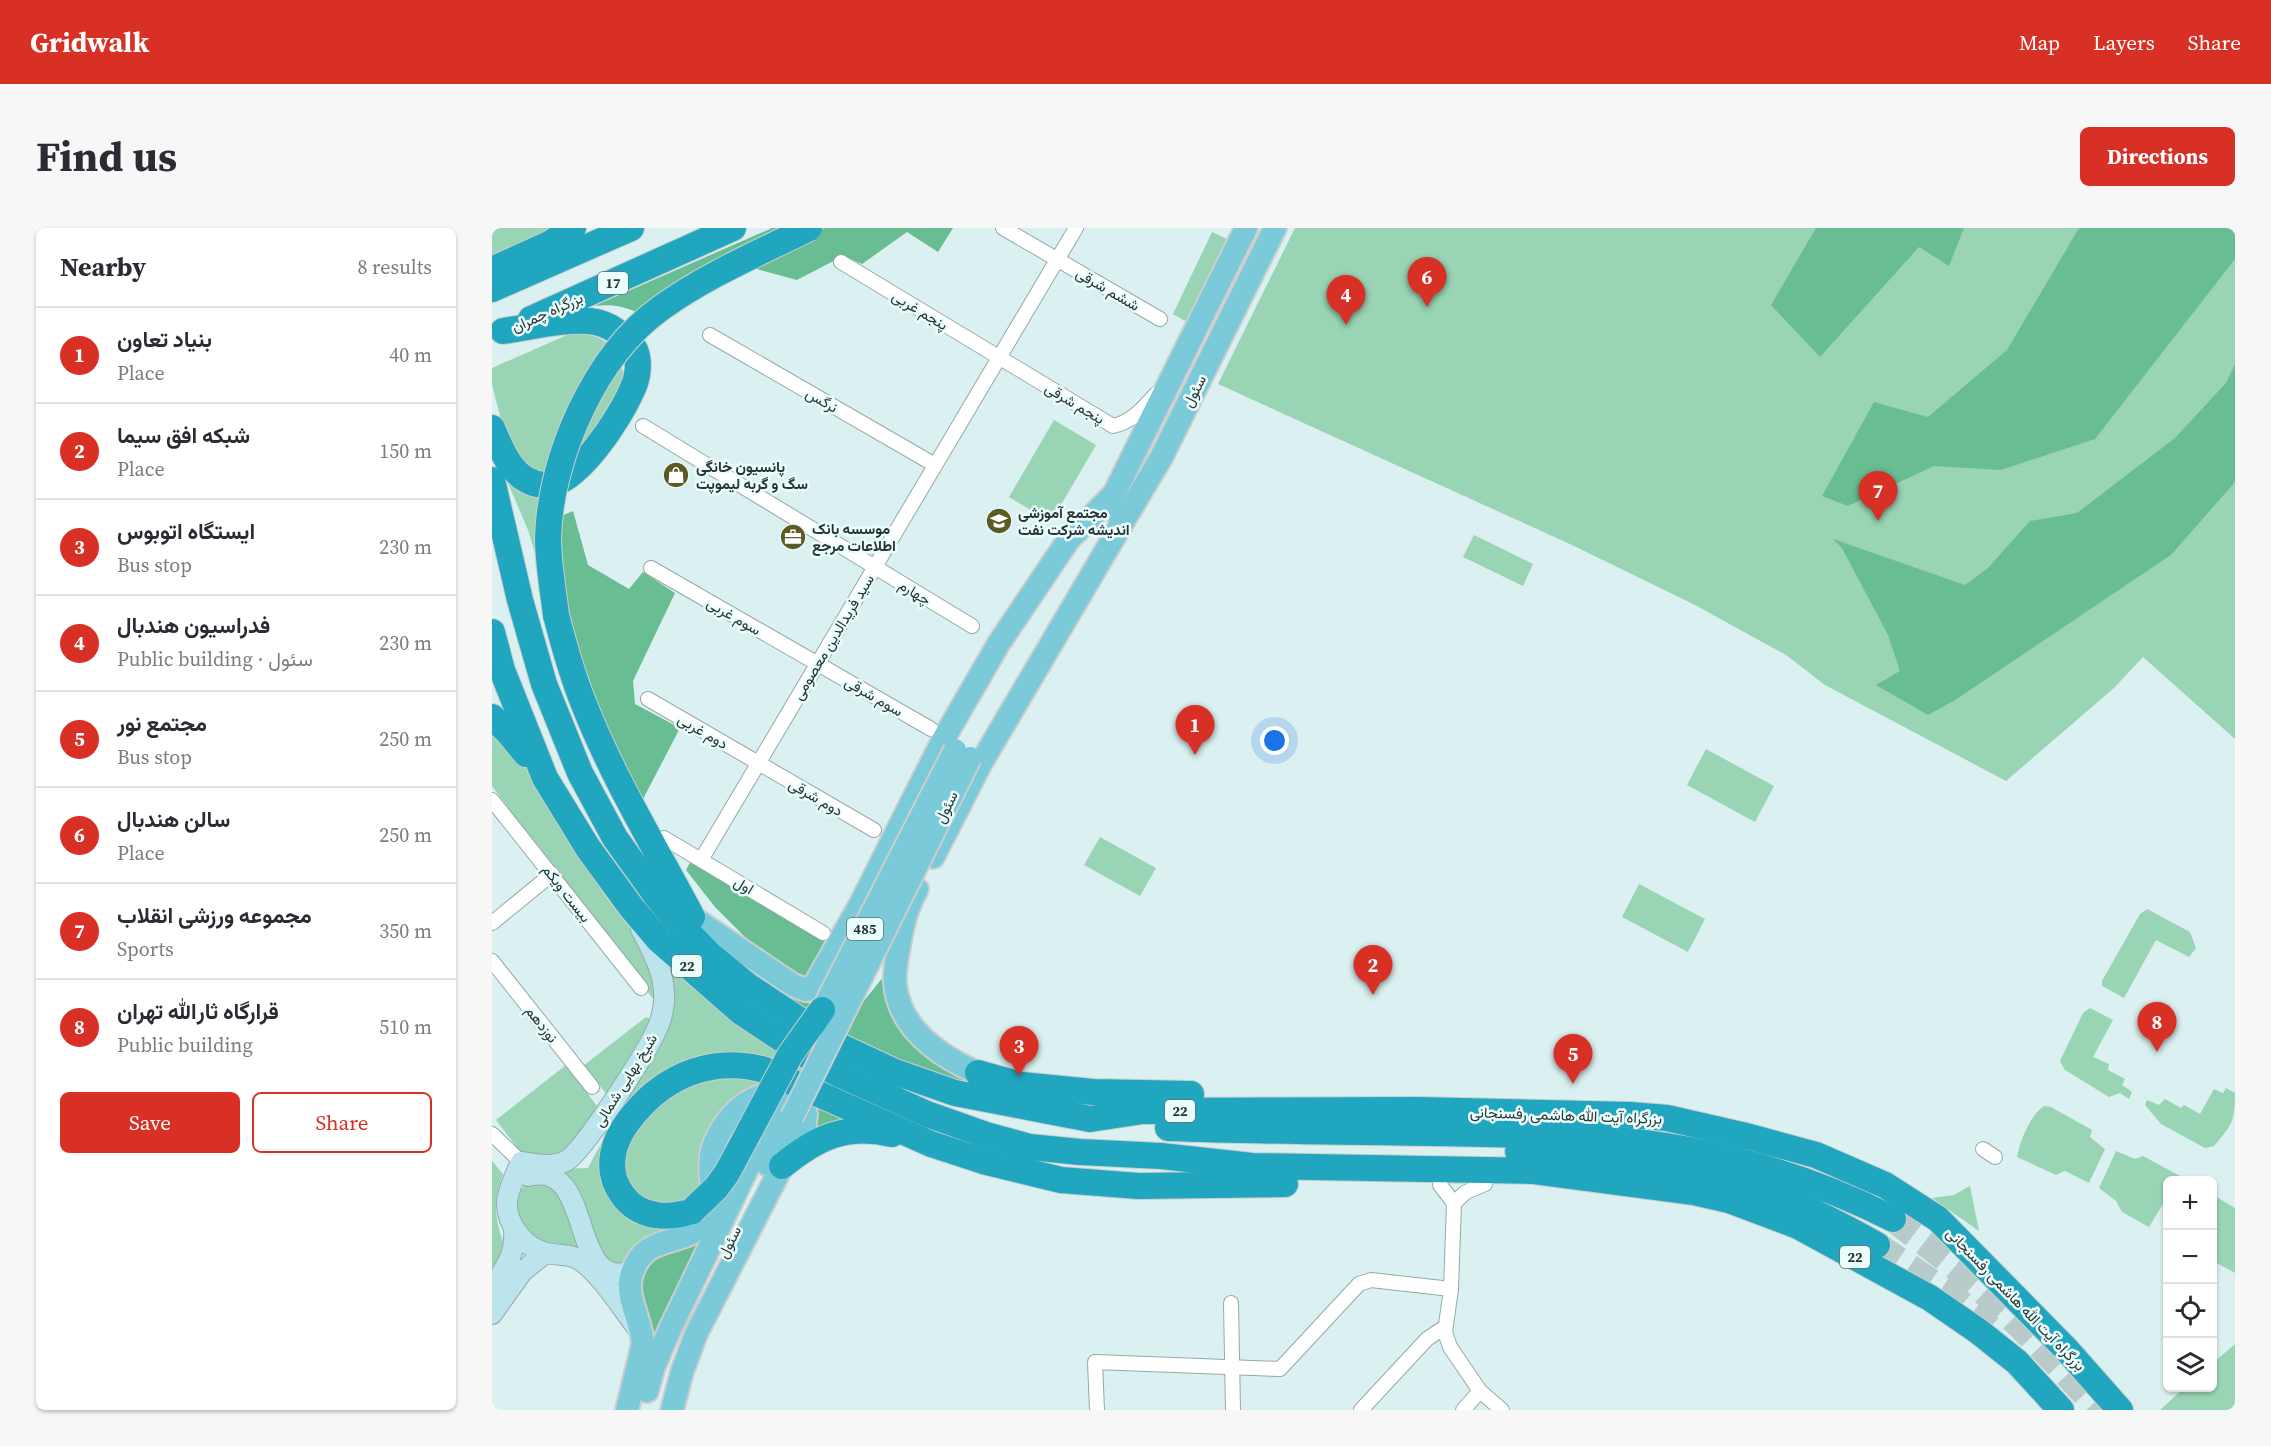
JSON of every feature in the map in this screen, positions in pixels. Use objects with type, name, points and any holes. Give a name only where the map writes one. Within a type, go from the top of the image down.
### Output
[{"type":"highway","points":[[492,270],[552,243],[573,228]]},
{"type":"highway","points":[[492,289],[631,228]]},
{"type":"highway","name":"بزرگراه چمران","points":[[498,333],[733,228]]},
{"type":"highway","points":[[692,917],[658,852],[637,819],[584,707],[556,615],[548,538],[553,498],[574,423],[589,393],[621,347],[638,328],[659,309],[699,283],[809,228]]},
{"type":"highway","points":[[492,428],[501,450],[518,474],[545,485],[554,483],[571,474],[603,438],[626,403],[637,374],[635,350],[625,336],[610,327],[592,321],[498,333]]},
{"type":"highway","name":"بزرگراه آیت الله هاشمی رفسنجانی","points":[[492,480],[520,600],[544,684],[580,773],[615,838],[676,920],[710,955],[748,986],[837,1045],[934,1087],[979,1099],[1140,1127],[1468,1134],[1629,1142],[1698,1152],[1762,1167],[1830,1190],[1857,1200],[1893,1219]]},
{"type":"highway","name":"22","points":[[492,633],[502,670],[545,778],[588,848],[631,908],[659,940],[741,1012],[821,1065],[927,1114],[986,1135],[1030,1147],[1161,1156],[1252,1166],[1534,1171],[1694,1192],[1729,1200],[1798,1226],[1930,1298],[1978,1331],[2017,1362],[2061,1410]]},
{"type":"highway","points":[[492,717],[508,732],[545,778]]},
{"type":"highway","points":[[629,858],[692,917],[748,986]]},
{"type":"highway","points":[[822,1010],[790,1054],[727,1173],[716,1188],[692,1212],[676,1216],[657,1216],[639,1210],[629,1203],[614,1179],[612,1166],[617,1139],[642,1104],[673,1080],[701,1068],[731,1064],[765,1070],[931,1144]]},
{"type":"highway","points":[[978,1073],[1021,1085],[1093,1092],[1256,1095],[1449,1093],[1518,1095],[1566,1100],[1630,1115]]},
{"type":"highway","name":"بزرگراه آیت الله هاشمی رفسنجانی","points":[[1090,1119],[1154,1111],[1418,1110],[1630,1115],[1667,1118],[1816,1155],[1885,1185],[1938,1219],[2066,1349],[2120,1410]]},
{"type":"highway","points":[[782,1166],[813,1142],[829,1135],[849,1131],[879,1131],[931,1144],[982,1161],[1061,1180],[1138,1186],[1374,1183],[1447,1194],[1485,1184],[1563,1185],[1611,1180]]},
{"type":"highway","points":[[1030,1147],[1102,1173],[1240,1184]]},
{"type":"highway","name":"22","points":[[1161,1156],[1240,1148],[1380,1147],[1515,1152],[1610,1161],[1685,1172],[1778,1197],[1815,1212],[1877,1245]]},
{"type":"main road","name":"سئول","points":[[661,1410],[665,1383],[683,1334],[784,1113],[822,1010],[962,754],[1002,698],[1122,502],[1173,375],[1246,228]]},
{"type":"main road","name":"سئول","points":[[1122,502],[1161,458],[1275,228]]},
{"type":"main road","points":[[692,917],[799,989],[806,990],[814,987],[859,907],[945,738],[999,643],[1069,539],[1122,502]]},
{"type":"main road","points":[[859,907],[830,986],[832,996],[845,1003],[854,1002],[862,997],[981,763],[1122,502]]},
{"type":"main road","name":"سئول","points":[[642,1410],[654,1366],[670,1329],[784,1113],[962,754]]},
{"type":"main road","name":"شیخ بهایی شمالی","points":[[517,1171],[557,1164],[565,1161],[580,1148],[647,1048],[661,1020],[664,986],[652,950],[631,908]]},
{"type":"main road","points":[[905,913],[895,966],[895,982],[906,1015],[914,1030],[926,1043],[960,1065],[978,1073]]},
{"type":"main road","points":[[627,1410],[641,1353],[642,1335],[630,1291],[633,1271],[646,1250],[654,1245],[691,1233],[702,1225],[707,1217],[712,1198],[711,1153],[719,1133],[739,1107],[761,1096],[773,1095],[799,1106],[806,1114],[804,1132],[782,1166],[696,1334],[682,1372],[672,1410]]},
{"type":"main road","points":[[633,1271],[621,1274],[613,1272],[605,1269],[597,1261],[585,1241],[572,1197],[559,1182],[550,1177],[517,1171],[507,1201],[514,1228],[525,1242],[545,1253],[567,1255],[592,1271],[642,1335]]},
{"type":"main road","points":[[492,1288],[513,1251],[514,1228]]},
{"type":"main road","points":[[492,1314],[522,1272],[545,1253]]},
{"type":"street","name":"ششم شرقی","points":[[1003,228],[1160,319]]},
{"type":"street","name":"سید فریدالدین معصومی","points":[[701,860],[1076,228]]},
{"type":"street","name":"پنجم غربی","points":[[841,262],[999,357]]},
{"type":"street","name":"نرگس","points":[[710,335],[935,465]]},
{"type":"street","name":"پنجم شرقی","points":[[999,357],[1113,426],[1123,424],[1136,416],[1173,375]]},
{"type":"street","name":"چهارم","points":[[643,426],[972,626]]},
{"type":"street","name":"سوم غربی","points":[[651,568],[818,664]]},
{"type":"street","name":"سوم شرقی","points":[[818,664],[931,729]]},
{"type":"street","name":"دوم غربی","points":[[648,699],[759,764]]},
{"type":"street","name":"دوم شرقی","points":[[759,764],[874,830]]},
{"type":"street","name":"بیست ویکم","points":[[492,800],[641,988]]},
{"type":"street","name":"اول","points":[[664,838],[823,933]]},
{"type":"street","points":[[492,923],[552,874]]},
{"type":"street","name":"نوزدهم","points":[[492,961],[592,1087]]},
{"type":"street","points":[[492,1134],[517,1171]]},
{"type":"street","points":[[1983,1149],[1995,1157]]},
{"type":"street","points":[[1447,1194],[1451,1289],[1445,1327],[1450,1347],[1480,1391],[1502,1410]]},
{"type":"street","points":[[1097,1410],[1095,1362],[1280,1369],[1359,1284],[1371,1280],[1451,1289]]},
{"type":"street","points":[[1231,1303],[1233,1410]]},
{"type":"street","points":[[1361,1410],[1427,1339],[1445,1327]]},
{"type":"street","points":[[1463,1410],[1480,1391]]},
{"type":"green space","points":[[492,228],[570,228],[492,267]]},
{"type":"green space","points":[[772,228],[789,228],[639,313],[617,306],[594,306]]},
{"type":"green space","points":[[824,228],[953,228],[938,252],[907,232],[862,264],[843,256],[797,280],[746,266]]},
{"type":"green space","points":[[1295,228],[2235,228],[2235,739],[2143,657],[2114,688],[2006,781],[1825,685],[1786,655],[1695,605],[1572,545],[1218,384]]},
{"type":"green space","points":[[1816,228],[1964,228],[1949,266],[1919,247],[1820,357],[1771,305]]},
{"type":"green space","points":[[2079,228],[2235,228],[2235,259],[2095,439],[2001,470],[1934,466],[1848,506],[1822,496],[1874,402],[1928,417],[2007,350]]},
{"type":"green space","points":[[1212,232],[1227,239],[1187,322],[1173,314]]},
{"type":"green space","points":[[580,333],[600,339],[613,349],[625,383],[573,465],[536,476],[510,454],[492,385],[492,368],[567,335]]},
{"type":"green space","points":[[2235,364],[2235,482],[2171,555],[1955,700],[1928,715],[1876,685],[1900,671],[1888,635],[1842,548],[1833,539],[1965,585],[1988,568],[2030,521],[2077,513],[2175,438],[2226,383]]},
{"type":"green space","points":[[1054,420],[1096,445],[1051,522],[1009,497]]},
{"type":"green space","points":[[508,483],[519,487],[546,488],[549,599],[528,530]]},
{"type":"green space","points":[[573,511],[588,565],[629,589],[643,572],[675,593],[633,681],[635,704],[680,728],[642,801],[601,716],[578,659],[561,590],[561,516]]},
{"type":"green space","points":[[1474,535],[1533,564],[1523,586],[1463,557]]},
{"type":"green space","points":[[492,724],[515,749],[606,897],[648,951],[660,1008],[492,786]]},
{"type":"green space","points":[[1706,749],[1774,786],[1755,822],[1687,785]]},
{"type":"green space","points":[[1100,837],[1156,868],[1140,896],[1084,865]]},
{"type":"green space","points":[[691,861],[823,939],[826,950],[808,983],[763,955],[715,907],[686,870]]},
{"type":"green space","points":[[1639,884],[1705,919],[1688,952],[1622,917]]},
{"type":"green space","points":[[2147,909],[2190,932],[2196,948],[2189,957],[2156,940],[2124,998],[2102,986],[2102,981],[2140,914]]},
{"type":"green space","points":[[655,949],[828,1082],[903,1119],[997,1150],[998,1158],[767,1067],[657,1085],[608,1179],[685,1222],[629,1263],[608,1265],[556,1169],[588,1168],[665,1023]]},
{"type":"green space","points":[[752,966],[807,1003],[853,1011],[859,1007],[888,971],[888,989],[987,1089],[910,1064],[842,1035],[755,974]]},
{"type":"green space","points":[[2090,1008],[2113,1020],[2093,1057],[2109,1064],[2108,1070],[2125,1079],[2122,1085],[2132,1092],[2129,1099],[2120,1093],[2109,1097],[2065,1070],[2060,1061],[2083,1013]]},
{"type":"green space","points":[[646,1017],[652,1020],[609,1097],[583,1066]]},
{"type":"green space","points":[[566,1065],[600,1110],[574,1152],[526,1159],[496,1120]]},
{"type":"green space","points":[[769,1074],[763,1086],[748,1091],[709,1185],[672,1210],[624,1189],[620,1146],[684,1079]]},
{"type":"green space","points":[[2226,1088],[2235,1093],[2231,1122],[2214,1146],[2205,1148],[2161,1124],[2145,1105],[2147,1100],[2159,1105],[2165,1099],[2181,1108],[2184,1105],[2200,1114],[2214,1089],[2223,1093]]},
{"type":"green space","points":[[807,1091],[869,1122],[805,1138]]},
{"type":"green space","points":[[2044,1106],[2051,1107],[2092,1130],[2090,1137],[2105,1149],[2089,1183],[2065,1171],[2056,1175],[2017,1157],[2026,1129]]},
{"type":"green space","points":[[2116,1151],[2135,1159],[2143,1156],[2180,1176],[2163,1176],[2163,1204],[2149,1227],[2122,1212],[2116,1201],[2099,1188]]},
{"type":"green space","points":[[492,1161],[503,1174],[497,1194],[496,1211],[505,1248],[492,1268]]},
{"type":"green space","points":[[536,1181],[561,1190],[584,1258],[541,1247],[517,1218],[521,1189],[528,1183]]},
{"type":"green space","points":[[1970,1186],[1979,1231],[1932,1198],[1954,1195]]},
{"type":"green space","points":[[2217,1197],[2235,1208],[2235,1273],[2217,1263]]},
{"type":"green space","points":[[709,1230],[655,1344],[648,1342],[638,1267]]},
{"type":"green space","points":[[2235,1344],[2235,1410],[2160,1410],[2180,1392],[2217,1392],[2217,1360]]},
{"type":"tunnel","points":[[1893,1219],[1954,1266],[1998,1305],[2099,1410]]},
{"type":"tunnel","points":[[1877,1245],[1951,1295],[1990,1328]]},
{"type":"place","name":"سالن هندبال","points":[[1427,307]]},
{"type":"place","name":"فدراسیون هندبال","points":[[1346,325]]},
{"type":"place","name":"پانسیون خانگی سگ و گربه لیموپت","points":[[676,475]]},
{"type":"place","name":"مجتمع آموزشی اندیشه شرکت نفت","points":[[999,521]]},
{"type":"place","name":"مجموعه ورزشی انقلاب","points":[[1878,521]]},
{"type":"place","name":"موسسه بانک اطلاعات مرجع","points":[[793,537]]},
{"type":"place","name":"بنیاد تعاون","points":[[1195,755]]},
{"type":"place","name":"شبکه افق سیما","points":[[1373,995]]},
{"type":"place","name":"قرارگاه ثارالله تهران","points":[[2157,1052]]},
{"type":"place","name":"ایستگاه اتوبوس","points":[[1019,1076]]},
{"type":"place","name":"مجتمع نور","points":[[1573,1084]]}]
